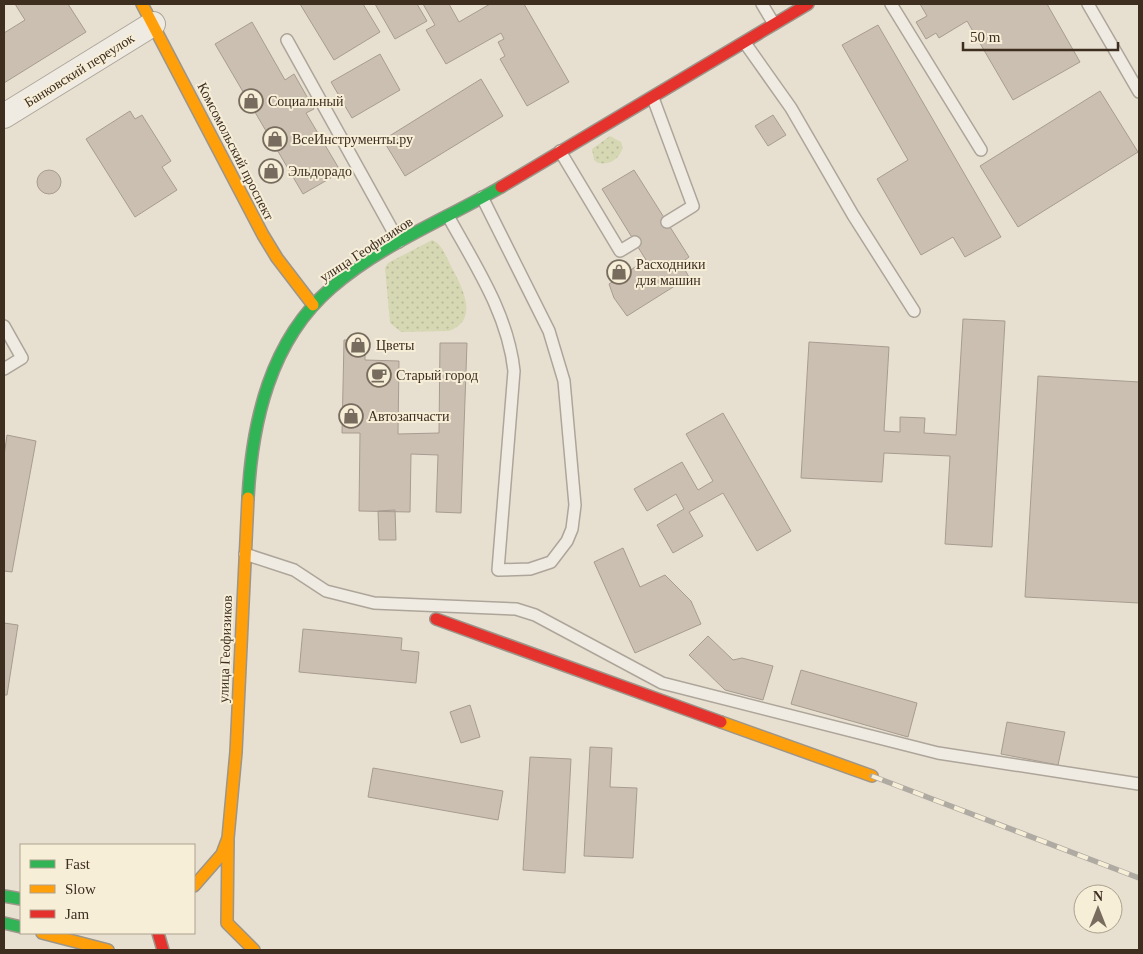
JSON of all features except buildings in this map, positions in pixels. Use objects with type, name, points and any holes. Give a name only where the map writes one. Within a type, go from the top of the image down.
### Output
[{"type":"main road","name":"улица Геофизиков","points":[[195,885],[222,854],[228,838],[236,752],[244,554],[250,462],[258,417],[272,372],[283,347],[313,305],[346,276],[399,243],[653,98],[808,4]]},
{"type":"main road","name":"Комсомольский проспект","points":[[148,14],[263,235],[277,258],[313,305]]},
{"type":"main road","points":[[436,619],[872,776]]},
{"type":"main road","points":[[227,939],[228,838]]},
{"type":"main road","points":[[4,896],[20,899]]},
{"type":"main road","points":[[213,904],[222,912],[227,923],[254,950]]},
{"type":"main road","points":[[4,923],[20,927]]},
{"type":"main road","points":[[46,934],[108,950]]},
{"type":"main road","points":[[158,934],[163,950]]},
{"type":"street","name":"Банковский переулок","points":[[4,116],[148,14]]},
{"type":"lane","points":[[762,4],[774,24]]},
{"type":"lane","points":[[890,4],[981,150]]},
{"type":"lane","points":[[1088,4],[1139,92]]},
{"type":"lane","points":[[287,40],[399,243]]},
{"type":"lane","points":[[745,43],[791,108],[853,215],[914,311]]},
{"type":"lane","points":[[653,98],[693,206],[667,222]]},
{"type":"lane","points":[[560,151],[620,251],[635,242]]},
{"type":"lane","points":[[448,216],[499,311],[512,350],[514,371],[498,570],[541,567],[551,562],[567,541],[572,529],[575,505],[564,381],[549,331],[482,197]]},
{"type":"lane","points":[[4,326],[22,358],[4,369]]},
{"type":"lane","points":[[244,554],[294,570],[326,590],[374,603],[516,609],[534,615],[662,683],[938,753],[1139,784]]},
{"type":"green space","points":[[610,136],[621,142],[623,148],[619,156],[613,161],[598,163],[594,160],[592,149]]},
{"type":"green space","points":[[432,240],[439,244],[464,293],[466,311],[464,319],[458,326],[449,331],[401,332],[390,323],[385,268],[388,263]]},
{"type":"railway","points":[[872,776],[1139,878]]},
{"type":"traffic: fast","points":[[248,498],[254,441],[268,384],[293,332],[310,309],[331,288],[370,259],[501,187]]},
{"type":"traffic: fast","points":[[4,896],[20,899]]},
{"type":"traffic: fast","points":[[4,923],[20,927]]},
{"type":"traffic: slow","points":[[142,4],[263,235],[277,258],[313,305]]},
{"type":"traffic: slow","points":[[195,885],[222,854],[228,838],[236,752],[248,498]]},
{"type":"traffic: slow","points":[[721,722],[872,776]]},
{"type":"traffic: slow","points":[[228,840],[227,923],[254,950]]},
{"type":"traffic: slow","points":[[46,934],[108,950]]},
{"type":"traffic: jam","points":[[501,187],[808,4]]},
{"type":"traffic: jam","points":[[436,619],[721,722]]},
{"type":"traffic: jam","points":[[158,934],[163,950]]},
{"type":"place","name":"Социальный","points":[[251,101]]},
{"type":"place","name":"ВсеИнструменты.ру","points":[[275,139]]},
{"type":"place","name":"Эльдорадо","points":[[271,171]]},
{"type":"place","name":"Расходники для машин","points":[[619,272]]},
{"type":"place","name":"Цветы","points":[[358,345]]},
{"type":"place","name":"Старый город","points":[[379,375]]},
{"type":"place","name":"Автозапчасти","points":[[351,416]]}]
